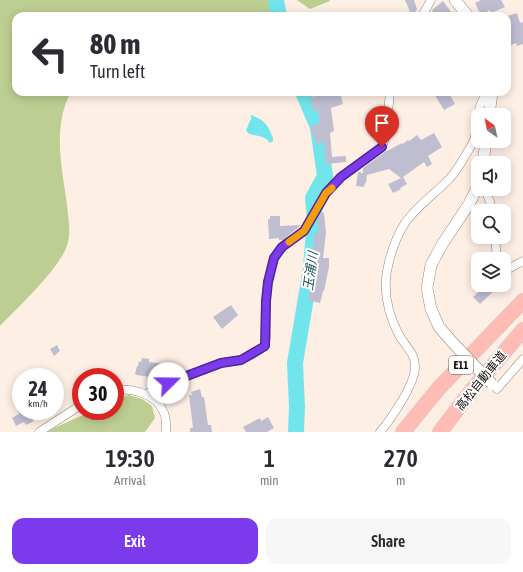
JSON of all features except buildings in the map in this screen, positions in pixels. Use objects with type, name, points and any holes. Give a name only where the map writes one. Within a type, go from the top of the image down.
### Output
[{"type":"highway","name":"高松自動車道","points":[[403,432],[439,388],[523,301]]},
{"type":"highway","name":"高松自動車道","points":[[440,432],[472,390],[523,330]]},
{"type":"street","points":[[424,12],[431,0]]},
{"type":"street","points":[[455,0],[465,12]]},
{"type":"street","points":[[147,394],[154,389],[221,363],[241,360],[265,346],[266,301],[268,282],[274,258],[282,247],[304,231],[326,193],[341,177],[382,147],[386,135],[390,96]]},
{"type":"street","points":[[380,432],[412,382],[416,367],[414,355],[399,335],[389,312],[385,293],[387,271],[393,247],[406,223],[451,177],[466,155],[474,141],[478,110],[485,96]]},
{"type":"street","points":[[490,108],[491,96]]},
{"type":"street","points":[[473,196],[431,265],[427,288],[431,309],[440,327],[453,343],[495,387],[523,359]]},
{"type":"street","points":[[511,267],[523,261]]},
{"type":"street","points":[[124,389],[147,394],[163,409],[166,419],[166,432]]},
{"type":"street","points":[[39,432],[72,411]]},
{"type":"green space","points":[[0,0],[282,0],[270,9],[270,12],[12,12],[12,96],[69,96],[65,105],[60,133],[61,162],[69,233],[68,242],[58,263],[39,286],[0,326]]},
{"type":"green space","points":[[297,0],[329,0],[330,1],[310,9]]},
{"type":"green space","points":[[129,395],[142,399],[152,406],[155,418],[145,432],[45,432],[72,420],[124,420],[124,396]]},
{"type":"water","points":[[251,115],[260,119],[268,126],[273,141],[270,143],[263,138],[249,134],[246,130],[251,119]]},
{"type":"waterway","name":"玉浦川","points":[[276,0],[278,12]]},
{"type":"waterway","name":"玉浦川","points":[[296,432],[297,407],[295,363],[311,268],[315,218],[313,198],[325,176],[318,127],[305,96]]},
{"type":"slow traffic","points":[[289,242],[304,231],[326,193],[332,188]]},
{"type":"route","points":[[168,383],[221,363],[241,360],[265,346],[266,301],[268,282],[274,258],[282,247],[304,231],[326,193],[341,177],[382,147]]}]
